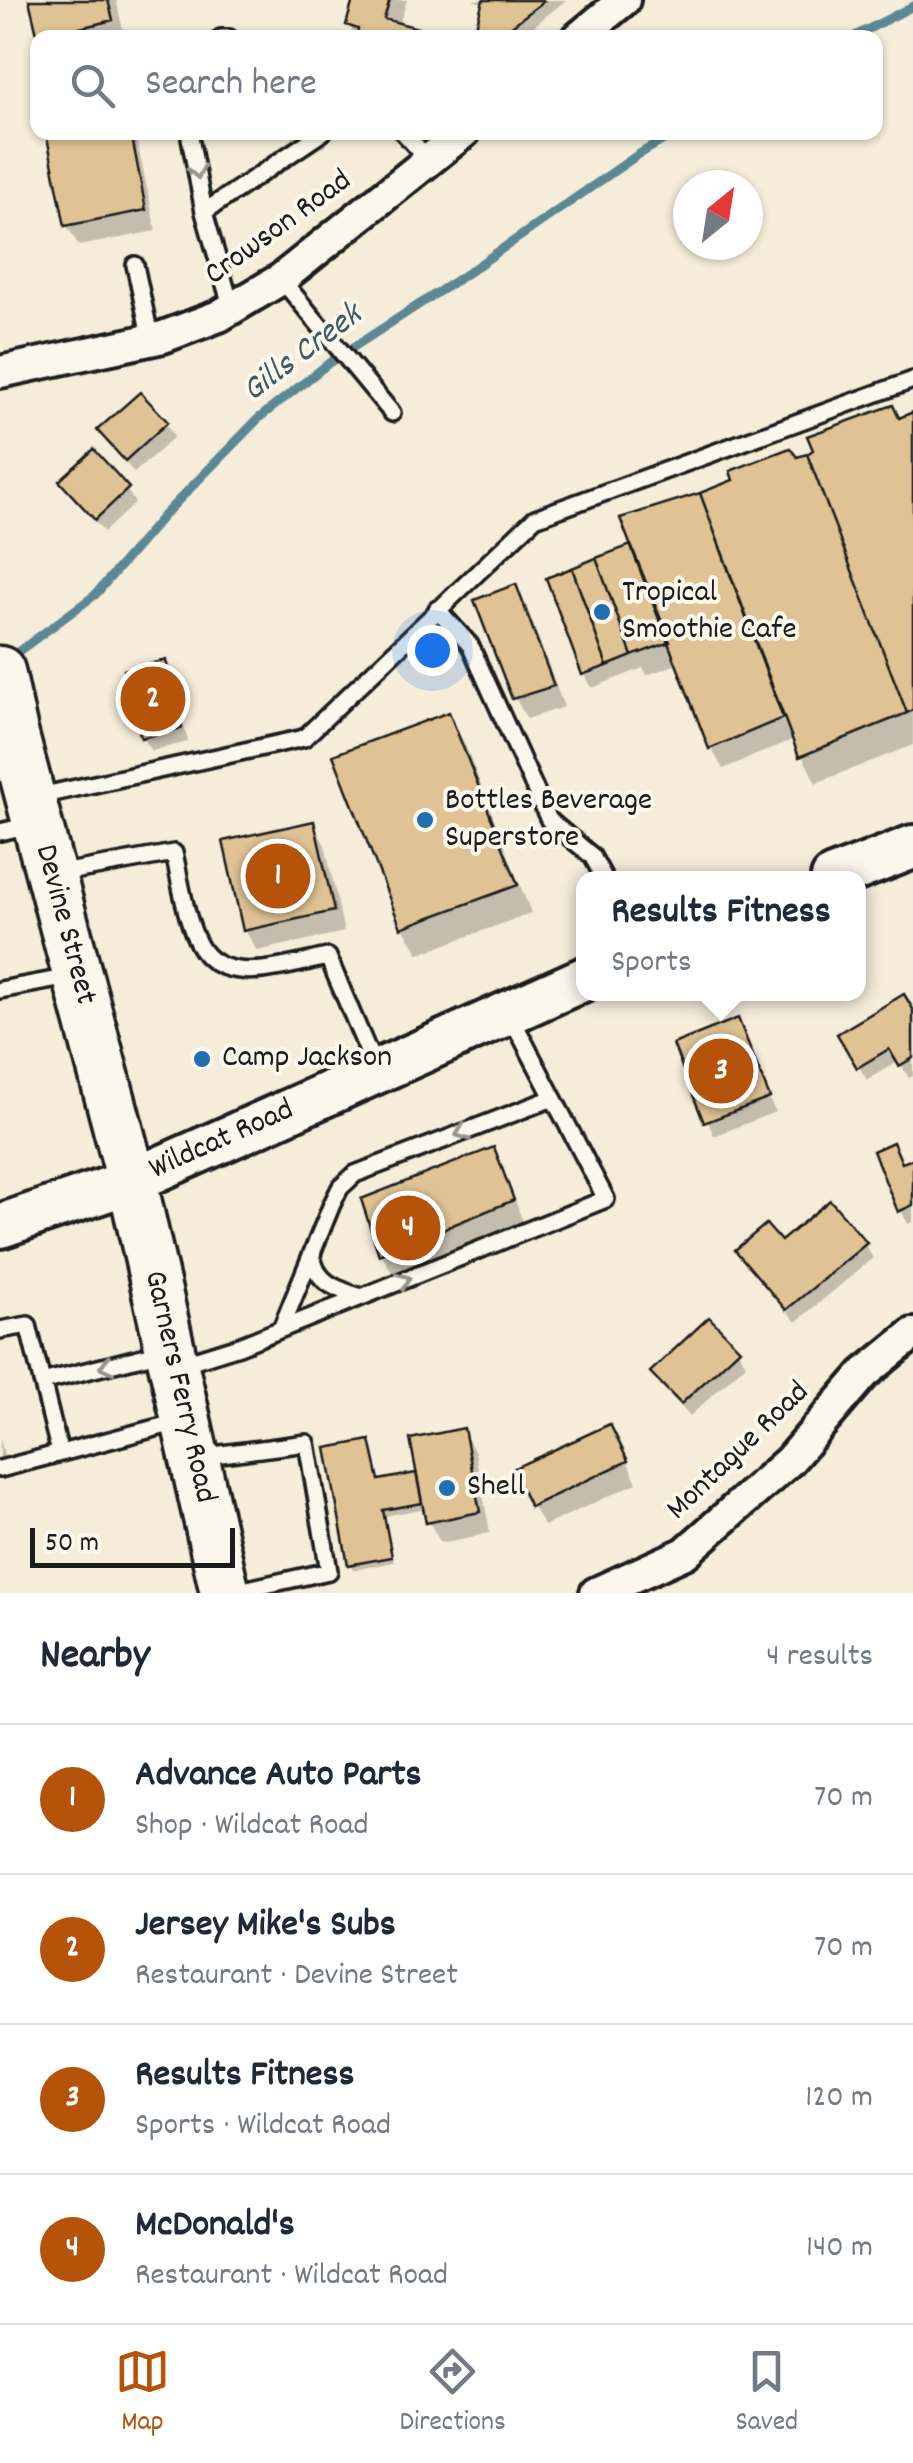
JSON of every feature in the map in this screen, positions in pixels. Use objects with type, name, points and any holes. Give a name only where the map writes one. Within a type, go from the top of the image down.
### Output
[{"type":"main road","name":"Devine Street","points":[[0,670],[17,783],[52,875],[132,1181]]},
{"type":"main road","points":[[852,871],[913,848]]},
{"type":"main road","name":"Wildcat Road","points":[[0,1226],[132,1181],[576,984]]},
{"type":"main road","name":"Garners Ferry Road","points":[[132,1181],[226,1593]]},
{"type":"street","points":[[588,30],[624,0]]},
{"type":"street","name":"Crowson Road","points":[[0,372],[151,340],[232,308],[281,279],[454,140]]},
{"type":"street","name":"Montague Road","points":[[596,1593],[685,1553],[789,1460],[864,1374],[913,1334]]},
{"type":"lane","points":[[190,140],[204,212],[232,308]]},
{"type":"lane","points":[[204,212],[311,140]]},
{"type":"lane","points":[[410,140],[429,161]]},
{"type":"lane","points":[[135,265],[151,340]]},
{"type":"lane","points":[[281,279],[392,413]]},
{"type":"lane","points":[[17,783],[304,738],[535,518],[913,380]]},
{"type":"lane","points":[[437,609],[470,645],[549,820],[592,856],[600,871]]},
{"type":"lane","points":[[52,875],[174,853],[194,930],[207,956],[232,969],[256,970],[328,957],[376,1072]]},
{"type":"lane","points":[[0,990],[78,976]]},
{"type":"lane","points":[[42,1382],[172,1359],[282,1330],[606,1199],[509,1013]]},
{"type":"lane","points":[[282,1330],[340,1188],[354,1174],[552,1098]]},
{"type":"lane","points":[[312,1253],[313,1268],[322,1280],[361,1298]]},
{"type":"lane","points":[[0,1330],[28,1326],[60,1452]]},
{"type":"lane","points":[[0,1468],[60,1452],[190,1438],[307,1443],[329,1570],[226,1593]]},
{"type":"building","points":[[29,0],[108,0],[113,20],[71,30],[36,30]]},
{"type":"building","points":[[353,0],[390,0],[384,19],[425,30],[358,30],[346,25]]},
{"type":"building","points":[[483,0],[544,1],[506,30],[475,30]]},
{"type":"building","points":[[48,140],[133,140],[146,210],[65,226]]},
{"type":"building","points":[[140,392],[168,422],[125,461],[97,430]]},
{"type":"building","points":[[893,405],[899,418],[913,412],[913,710],[907,713],[807,454],[813,450],[807,436]]},
{"type":"building","points":[[790,448],[797,457],[807,454],[907,713],[799,757],[700,493],[733,480],[730,471]]},
{"type":"building","points":[[94,449],[129,488],[95,520],[59,481]]},
{"type":"building","points":[[700,493],[783,718],[709,749],[620,518]]},
{"type":"building","points":[[631,545],[670,642],[632,656],[596,558]]},
{"type":"building","name":"Tropical Smoothie Cafe","points":[[596,558],[632,656],[607,666],[572,568]]},
{"type":"building","points":[[572,568],[607,666],[582,675],[546,578]]},
{"type":"building","points":[[516,584],[554,686],[512,699],[474,600]]},
{"type":"building","points":[[166,660],[182,728],[141,738],[124,670]]},
{"type":"building","name":"Bottles Beverage Superstore","points":[[449,712],[518,885],[401,928],[333,755]]},
{"type":"building","points":[[314,821],[334,911],[243,931],[223,841]]},
{"type":"building","points":[[904,994],[913,1009],[913,1058],[899,1066],[889,1049],[857,1068],[837,1034]]},
{"type":"building","points":[[738,1018],[770,1098],[704,1123],[673,1044]]},
{"type":"building","points":[[893,1142],[902,1163],[913,1159],[913,1205],[898,1212],[873,1151]]},
{"type":"building","points":[[494,1147],[514,1200],[379,1255],[361,1199]]},
{"type":"building","points":[[830,1200],[867,1243],[786,1310],[735,1250],[766,1224],[781,1241]]},
{"type":"building","points":[[709,1317],[740,1349],[681,1404],[650,1372]]},
{"type":"building","points":[[610,1424],[628,1461],[530,1507],[512,1469]]},
{"type":"building","name":"Shell","points":[[464,1428],[480,1512],[426,1523],[410,1439]]},
{"type":"building","points":[[370,1440],[379,1480],[416,1473],[422,1503],[383,1510],[392,1557],[348,1565],[326,1448]]},
{"type":"waterway","name":"Gills Creek","points":[[866,30],[913,6]]},
{"type":"waterway","name":"Gills Creek","points":[[7,660],[95,595],[164,515],[259,418],[329,363],[663,140]]},
{"type":"place","name":"Tropical Smoothie Cafe","points":[[602,612]]},
{"type":"place","name":"Jersey Mike's Subs","points":[[153,699]]},
{"type":"place","name":"Bottles Beverage Superstore","points":[[425,820]]},
{"type":"place","name":"Advance Auto Parts","points":[[278,876]]},
{"type":"place","name":"Camp Jackson","points":[[202,1059]]},
{"type":"place","name":"Results Fitness","points":[[721,1071]]},
{"type":"place","name":"McDonald's","points":[[408,1228]]},
{"type":"place","name":"Shell","points":[[447,1488]]}]
